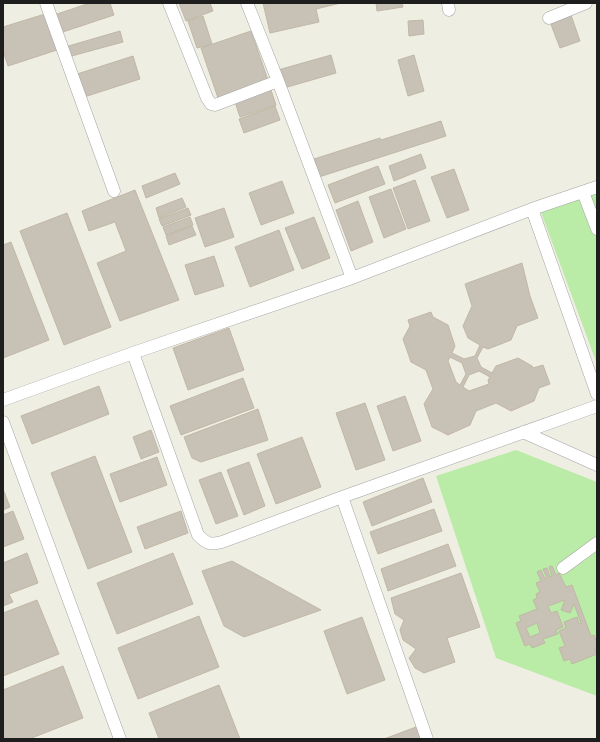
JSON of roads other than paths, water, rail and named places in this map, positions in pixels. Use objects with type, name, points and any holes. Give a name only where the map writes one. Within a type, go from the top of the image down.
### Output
[{"type":"street","points":[[46,3],[114,191]]},
{"type":"street","points":[[169,3],[207,98],[211,104],[216,105],[278,81]]},
{"type":"street","points":[[247,3],[352,278]]},
{"type":"street","points":[[549,18],[586,3]]},
{"type":"street","points":[[3,400],[133,353],[352,278],[532,209],[597,187]]},
{"type":"street","points":[[583,192],[597,230]]},
{"type":"street","points":[[532,209],[597,394]]},
{"type":"street","points":[[133,353],[198,534],[204,541],[212,544],[222,542],[342,497],[597,406]]},
{"type":"street","points":[[3,422],[120,739]]},
{"type":"street","points":[[523,432],[597,465]]},
{"type":"street","points":[[342,497],[427,739]]},
{"type":"street","points":[[563,568],[597,543]]}]
